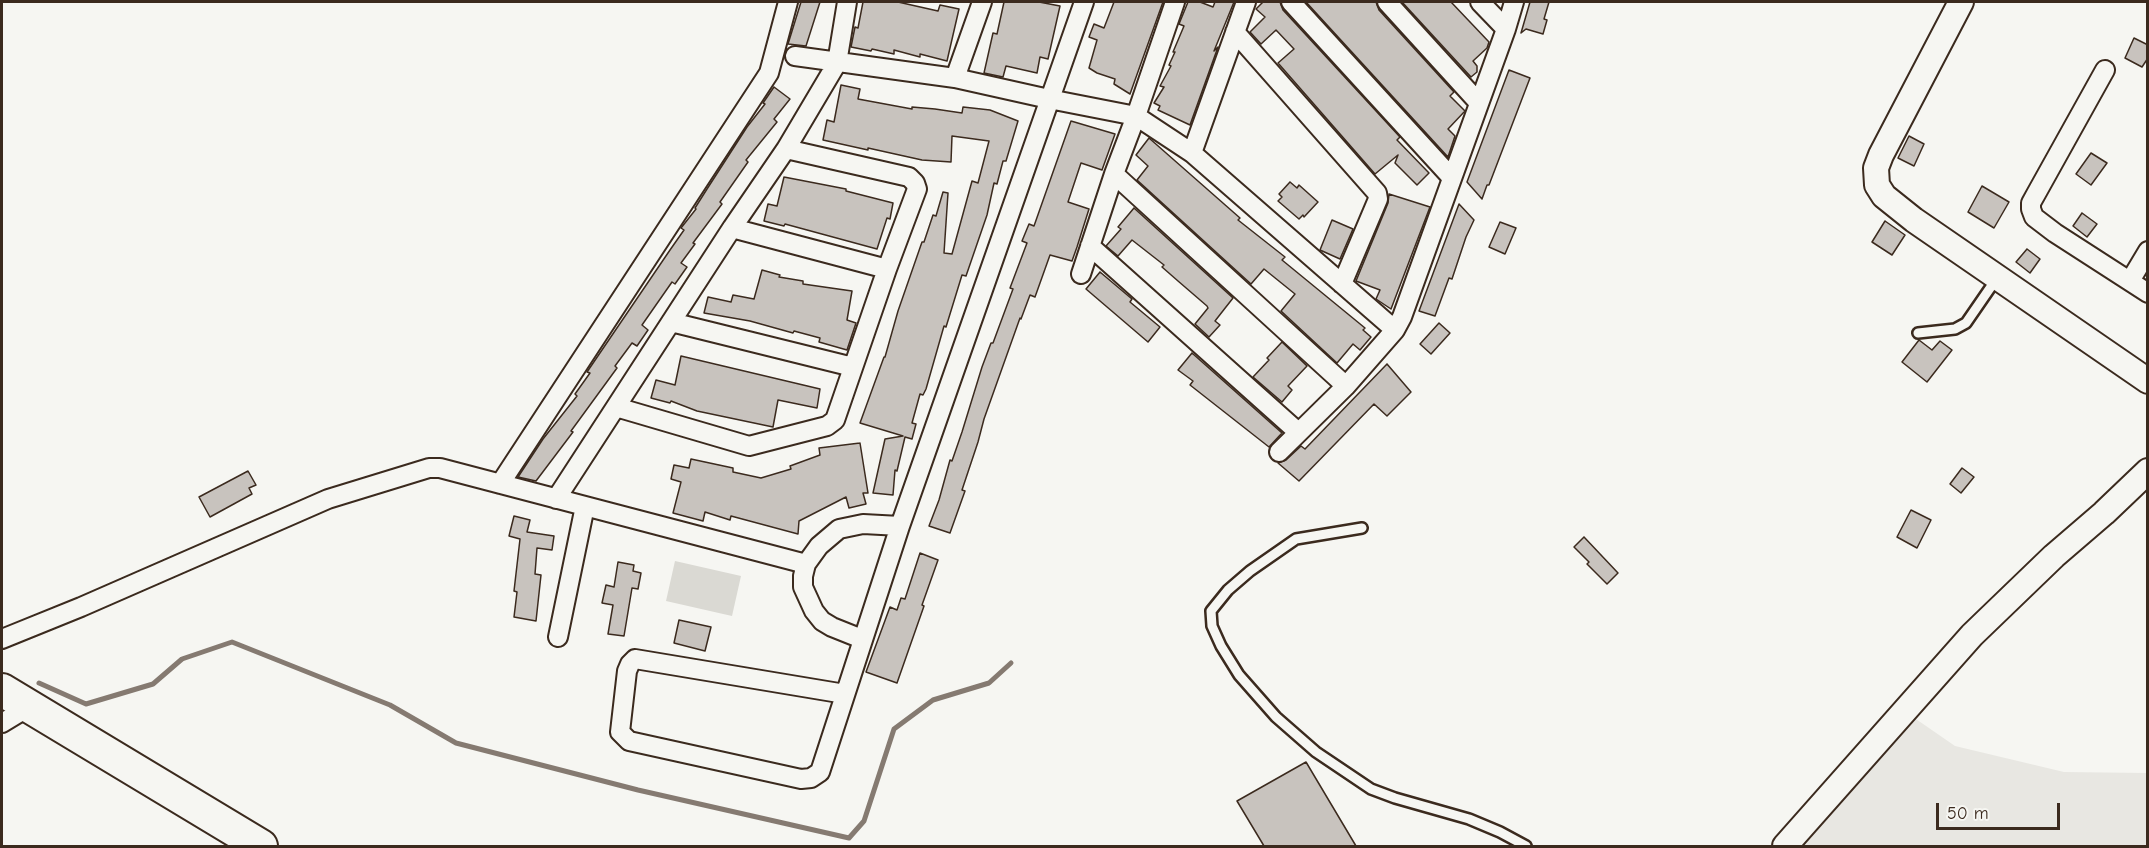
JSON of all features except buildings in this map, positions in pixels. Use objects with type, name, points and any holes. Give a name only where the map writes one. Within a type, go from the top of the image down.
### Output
[{"type":"highway","points":[[2,690],[261,846]]},
{"type":"street","points":[[500,484],[769,74],[788,2]]},
{"type":"street","points":[[556,499],[786,149],[837,63],[847,2]]},
{"type":"street","points":[[956,78],[982,2]]},
{"type":"street","points":[[845,694],[635,659],[627,671],[620,732],[629,741],[801,779],[811,778],[820,772],[900,526],[1084,2]]},
{"type":"street","points":[[1081,274],[1175,2]]},
{"type":"street","points":[[1192,153],[1246,2]]},
{"type":"street","points":[[1291,2],[1452,178]]},
{"type":"street","points":[[1387,2],[1479,103]]},
{"type":"street","points":[[1480,2],[1506,29]]},
{"type":"street","points":[[1279,452],[1346,386],[1395,330],[1402,317],[1514,2]]},
{"type":"street","points":[[1961,2],[1881,155],[1876,168],[1877,184],[1884,196],[1914,220],[2148,381]]},
{"type":"street","points":[[1235,32],[1377,193],[1378,199],[1342,284]]},
{"type":"street","points":[[795,56],[956,78],[1136,116],[1192,153],[1395,330]]},
{"type":"street","points":[[2105,70],[2031,203],[2031,209],[2034,217],[2055,233],[2148,293]]},
{"type":"street","points":[[616,407],[743,445],[756,445],[827,426],[838,414],[888,268],[918,189],[909,177],[786,149]]},
{"type":"street","points":[[1114,174],[1346,386]]},
{"type":"street","points":[[732,228],[888,268]]},
{"type":"street","points":[[1090,246],[1298,432]]},
{"type":"street","points":[[2130,281],[2148,251]]},
{"type":"street","points":[[671,322],[853,367]]},
{"type":"street","points":[[2,639],[81,607],[327,499],[429,468],[440,468],[806,564]]},
{"type":"street","points":[[1785,846],[1972,635],[2054,556],[2148,471]]},
{"type":"street","points":[[558,637],[585,506]]},
{"type":"street","points":[[862,639],[832,627],[822,621],[814,611],[803,587],[806,564],[819,546],[839,529],[863,524],[900,526]]},
{"type":"street","points":[[2,723],[30,706]]},
{"type":"lane","points":[[1918,333],[1955,329],[1966,323],[1998,276]]},
{"type":"lane","points":[[1362,528],[1296,539],[1250,571],[1228,590],[1211,611],[1212,626],[1221,646],[1239,675],[1276,717],[1316,752],[1371,789],[1469,819],[1526,846]]},
{"type":"shaded area","points":[[675,561],[741,576],[732,616],[666,601]]},
{"type":"shaded area","points":[[1913,717],[1955,746],[2064,772],[2147,773],[2147,846],[1802,846]]},
{"type":"waterway","points":[[39,683],[86,704],[153,684],[182,659],[232,642],[390,705],[456,743],[638,790],[849,838],[864,821],[894,729],[933,700],[989,683],[1011,663]]}]
